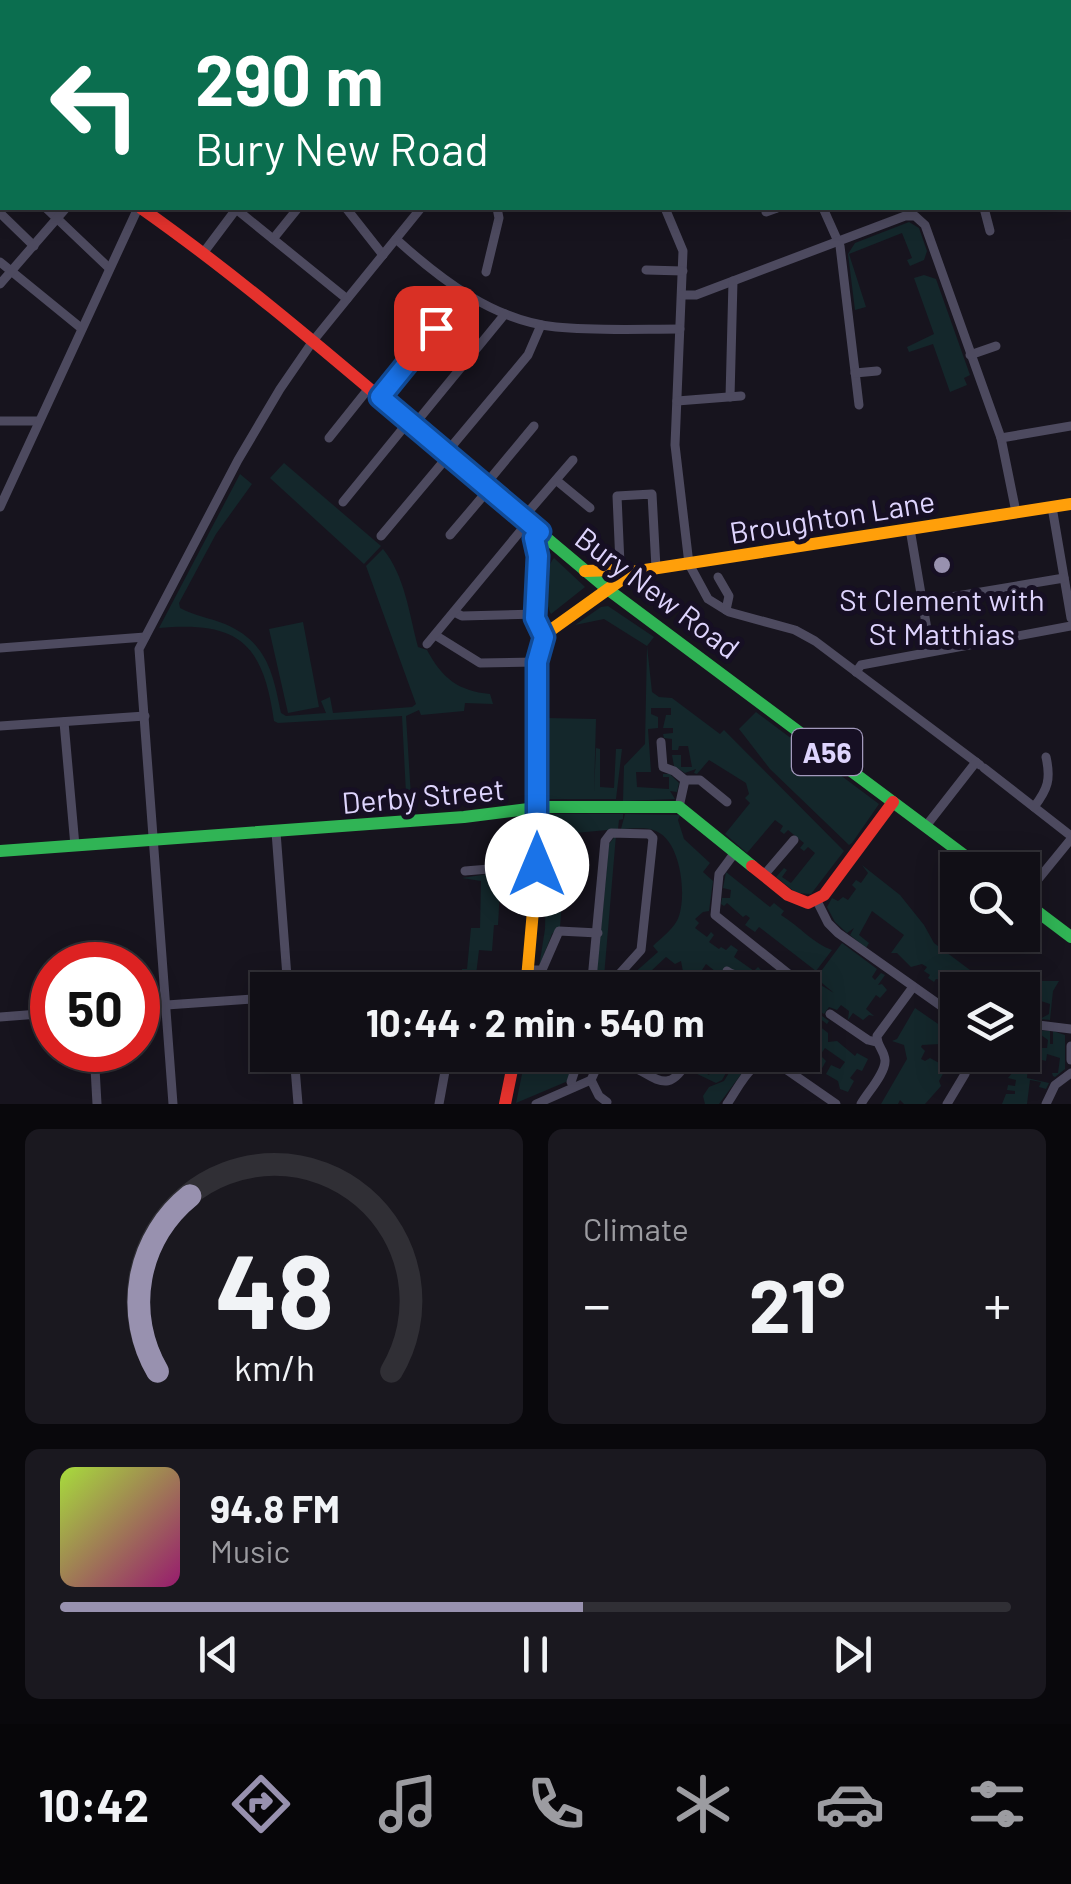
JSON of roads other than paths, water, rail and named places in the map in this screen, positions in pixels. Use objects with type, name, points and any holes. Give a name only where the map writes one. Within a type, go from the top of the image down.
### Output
[{"type":"main road","name":"A56","points":[[142,210],[204,252],[313,341]]},
{"type":"main road","name":"Bury New Road","points":[[313,341],[606,588],[960,852]]},
{"type":"main road","name":"Broughton Lane","points":[[547,634],[624,575],[1071,504]]},
{"type":"main road","points":[[529,972],[537,865],[537,662],[547,634],[538,614],[538,556],[545,537]]},
{"type":"main road","points":[[585,571],[616,570],[624,575]]},
{"type":"main road","points":[[679,806],[799,902],[817,900],[892,802]]},
{"type":"main road","name":"Derby Street","points":[[0,852],[537,809],[679,806]]},
{"type":"main road","points":[[1040,913],[1071,937]]},
{"type":"main road","points":[[506,1104],[512,1072]]},
{"type":"street","points":[[48,210],[109,268]]},
{"type":"street","points":[[0,284],[64,210]]},
{"type":"street","points":[[0,508],[4,489],[138,210]]},
{"type":"street","points":[[204,252],[235,210]]},
{"type":"street","points":[[239,210],[347,299]]},
{"type":"street","points":[[274,238],[296,210]]},
{"type":"street","points":[[348,210],[383,255]]},
{"type":"street","points":[[173,1104],[139,654],[244,449],[313,341],[419,210]]},
{"type":"street","points":[[486,272],[499,218],[497,210]]},
{"type":"street","points":[[666,210],[682,244],[675,445],[689,564],[708,599],[726,610],[804,634],[1034,807],[1071,838],[1040,877]]},
{"type":"street","points":[[766,212],[772,210]]},
{"type":"street","points":[[824,210],[838,241],[859,405]]},
{"type":"street","points":[[985,210],[990,231]]},
{"type":"street","points":[[0,214],[34,246]]},
{"type":"street","points":[[682,295],[696,295],[905,216],[919,218],[925,224],[1001,438],[1016,512]]},
{"type":"street","points":[[396,239],[441,278],[506,314],[541,325],[680,330]]},
{"type":"street","points":[[0,262],[81,328]]},
{"type":"street","points":[[646,270],[683,271]]},
{"type":"street","points":[[730,397],[733,281]]},
{"type":"street","points":[[329,438],[464,292]]},
{"type":"street","points":[[343,502],[506,314]]},
{"type":"street","points":[[381,536],[528,355],[541,325]]},
{"type":"street","points":[[970,355],[996,346]]},
{"type":"street","points":[[855,373],[877,370]]},
{"type":"street","points":[[677,401],[741,396]]},
{"type":"street","points":[[0,421],[39,421]]},
{"type":"street","points":[[450,535],[534,426]]},
{"type":"street","points":[[1001,438],[1071,426]]},
{"type":"street","points":[[427,644],[573,460]]},
{"type":"street","points":[[556,480],[590,508]]},
{"type":"street","points":[[624,575],[620,564],[617,496],[652,494],[656,568]]},
{"type":"street","points":[[1052,506],[1071,618]]},
{"type":"street","points":[[910,529],[928,641]]},
{"type":"street","points":[[718,577],[729,596],[726,610]]},
{"type":"street","points":[[921,602],[1064,578]]},
{"type":"street","points":[[454,612],[462,616],[538,614]]},
{"type":"street","points":[[856,672],[861,666],[1071,626]]},
{"type":"street","points":[[435,635],[480,663],[537,662]]},
{"type":"street","points":[[0,648],[145,637]]},
{"type":"street","points":[[0,726],[145,716]]},
{"type":"street","points":[[64,722],[75,846]]},
{"type":"street","points":[[661,742],[662,768],[686,780],[700,780],[726,802]]},
{"type":"street","points":[[1034,807],[1046,792],[1050,776],[1046,757]]},
{"type":"street","points":[[926,826],[980,765]]},
{"type":"street","points":[[679,806],[686,780]]},
{"type":"street","points":[[276,832],[287,972]]},
{"type":"street","points":[[594,972],[605,841],[611,833],[649,834],[653,838],[641,950],[621,972]]},
{"type":"street","points":[[764,875],[794,840]]},
{"type":"street","points":[[736,851],[719,874],[715,915],[786,972]]},
{"type":"street","points":[[465,871],[537,865]]},
{"type":"street","points":[[817,900],[834,930],[940,1006]]},
{"type":"street","points":[[539,972],[559,931],[598,934]]},
{"type":"street","points":[[876,1042],[912,987]]},
{"type":"street","points":[[160,1005],[250,999]]},
{"type":"street","points":[[0,1017],[30,1015]]},
{"type":"street","points":[[837,1015],[876,1042],[885,1058],[860,1104]]},
{"type":"street","points":[[1040,1026],[1071,1030]]},
{"type":"street","points":[[1071,1046],[1071,1060]]},
{"type":"street","points":[[727,1104],[755,1064],[767,1060],[836,1104]]},
{"type":"street","points":[[95,1072],[97,1104]]},
{"type":"street","points":[[295,1072],[298,1104]]},
{"type":"street","points":[[439,1104],[445,1072]]},
{"type":"street","points":[[574,1072],[571,1082],[574,1087]]},
{"type":"street","points":[[595,1072],[592,1080],[606,1102]]},
{"type":"street","points":[[643,1072],[656,1081],[672,1080],[682,1073],[692,1079]]},
{"type":"street","points":[[947,1104],[966,1072]]},
{"type":"street","points":[[1046,1104],[1055,1086],[1071,1073]]},
{"type":"street","points":[[536,1104],[592,1080]]},
{"type":"place","name":"St Clement with St Matthias","points":[[942,565]]}]
